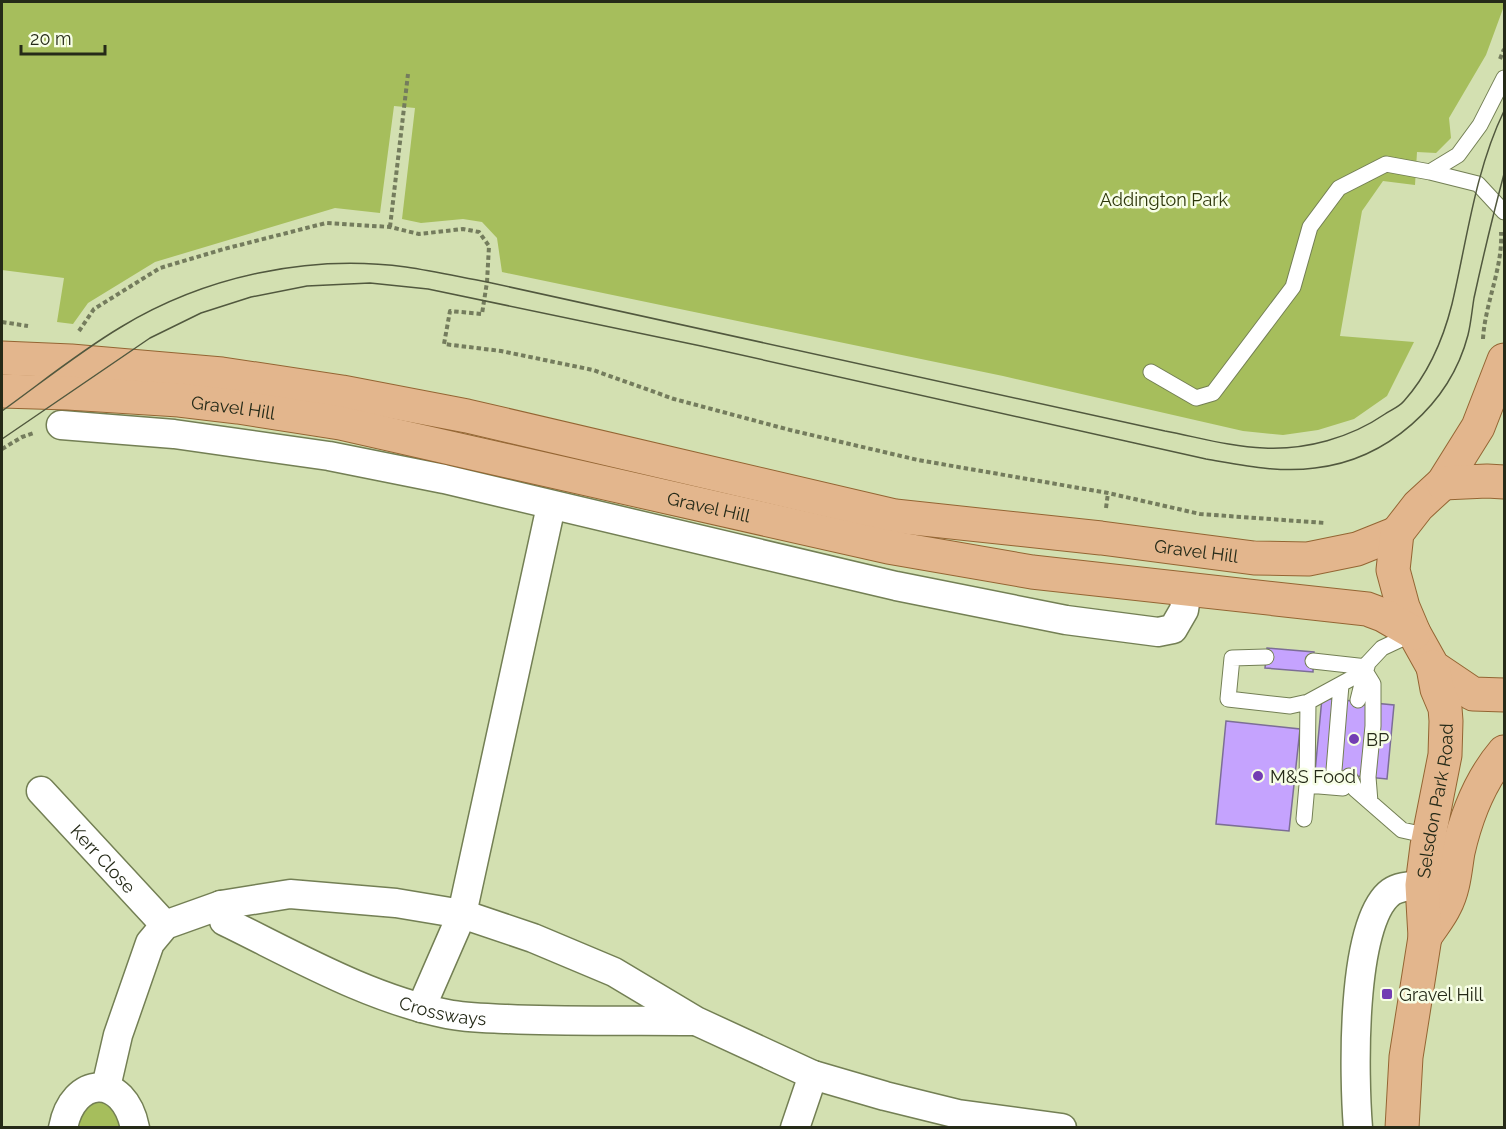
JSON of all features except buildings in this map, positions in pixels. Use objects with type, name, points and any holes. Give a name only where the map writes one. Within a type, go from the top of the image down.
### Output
[{"type":"main road","points":[[1494,355],[1478,427],[1443,483],[1418,506],[1397,533],[1393,570],[1403,608],[1433,667],[1473,694],[1504,695]]},
{"type":"main road","name":"Gravel Hill","points":[[2,358],[71,361],[222,374],[342,392],[467,416],[895,516],[1101,538],[1254,558],[1308,560],[1357,549],[1397,533]]},
{"type":"main road","name":"Gravel Hill","points":[[2,391],[179,400],[340,423],[888,547],[1185,600],[1367,609],[1383,615],[1414,633]]},
{"type":"main road","points":[[1443,483],[1504,482]]},
{"type":"main road","name":"Selsdon Park Road","points":[[1402,1128],[1407,1057],[1425,937],[1422,885],[1445,754],[1445,708],[1437,689],[1433,667]]},
{"type":"main road","name":"Selsdon Park Road","points":[[1425,937],[1445,906],[1469,815],[1481,787],[1504,752]]},
{"type":"street","points":[[174,434],[179,400]]},
{"type":"street","name":"Gravel Hill","points":[[61,425],[174,434],[329,456],[444,479],[896,586],[1066,620],[1158,632],[1173,629],[1185,600]]},
{"type":"street","points":[[421,1008],[462,914],[551,506]]},
{"type":"street","name":"Kerr Close","points":[[41,791],[165,925]]},
{"type":"street","points":[[1358,1128],[1357,1016],[1360,976],[1367,938],[1380,904],[1392,891],[1422,885]]},
{"type":"street","name":"Crossways","points":[[165,925],[221,905],[290,894],[396,903],[462,914],[533,938],[614,972],[696,1021],[813,1075],[958,1114],[1062,1128]]},
{"type":"street","name":"Crossways","points":[[221,905],[224,921],[343,979],[421,1008],[451,1015],[548,1021],[696,1021]]},
{"type":"street","points":[[106,1087],[118,1035],[150,943],[165,925]]},
{"type":"street","points":[[795,1128],[813,1075]]},
{"type":"street","points":[[63,1128],[65,1114],[75,1099],[87,1090],[106,1087],[120,1095],[130,1112],[135,1128]]},
{"type":"lane","points":[[1430,172],[1458,155],[1480,125],[1504,78]]},
{"type":"lane","points":[[1151,372],[1196,398],[1213,393],[1293,287],[1310,227],[1339,188],[1386,164],[1478,184],[1501,218]]},
{"type":"lane","points":[[1266,657],[1232,658],[1228,699],[1290,706],[1308,702],[1366,669],[1382,648],[1414,633]]},
{"type":"lane","points":[[1314,661],[1366,669]]},
{"type":"lane","points":[[1358,700],[1366,669]]},
{"type":"lane","points":[[1366,669],[1373,684],[1373,726],[1368,777],[1370,802]]},
{"type":"lane","points":[[1334,788],[1341,684]]},
{"type":"lane","points":[[1304,819],[1308,702]]},
{"type":"lane","points":[[1306,785],[1334,788],[1352,782],[1370,802],[1402,830],[1429,836]]},
{"type":"path","points":[[390,227],[408,74]]},
{"type":"path","points":[[1494,355],[1484,319],[1502,246],[1501,218]]},
{"type":"path","points":[[77,333],[94,309],[160,268],[224,249],[327,223],[390,227],[419,234],[463,229],[479,232],[489,246],[486,292],[482,314],[450,311],[444,344],[501,351],[593,370],[674,399],[790,430],[918,460],[1108,493],[1200,514],[1327,523]]},
{"type":"path","points":[[2,322],[34,327]]},
{"type":"path","points":[[2,449],[22,437],[61,425]]},
{"type":"path","points":[[1106,508],[1108,493]]},
{"type":"green space","name":"Addington Park","points":[[2,2],[1504,2],[1504,6],[1486,55],[1449,118],[1451,138],[1436,153],[1417,152],[1415,185],[1383,181],[1362,211],[1340,336],[1414,342],[1387,396],[1354,419],[1318,430],[1283,435],[1243,431],[1003,376],[502,272],[497,238],[482,222],[463,219],[421,223],[402,219],[415,108],[394,106],[380,213],[335,208],[155,262],[88,303],[73,324],[57,322],[64,278],[2,270]]},
{"type":"green space","points":[[105,1099],[127,1128],[77,1128],[87,1109],[94,1103]]},
{"type":"tram line","points":[[2,411],[105,337],[153,309],[187,294],[223,282],[295,267],[369,264],[406,267],[487,282],[1239,446],[1280,448],[1312,444],[1357,430],[1397,407],[1413,390],[1428,367],[1452,304],[1479,182],[1504,111]]},
{"type":"tram line","points":[[2,439],[150,338],[201,313],[251,297],[307,286],[370,283],[428,289],[701,346],[1206,459],[1274,469],[1315,468],[1342,463],[1367,454],[1390,441],[1412,424],[1447,384],[1468,335],[1477,283],[1504,174]]},
{"type":"place","name":"BP","points":[[1354,739]]},
{"type":"place","name":"M&S Food","points":[[1258,776]]},
{"type":"place","name":"Gravel Hill","points":[[1387,994]]}]
